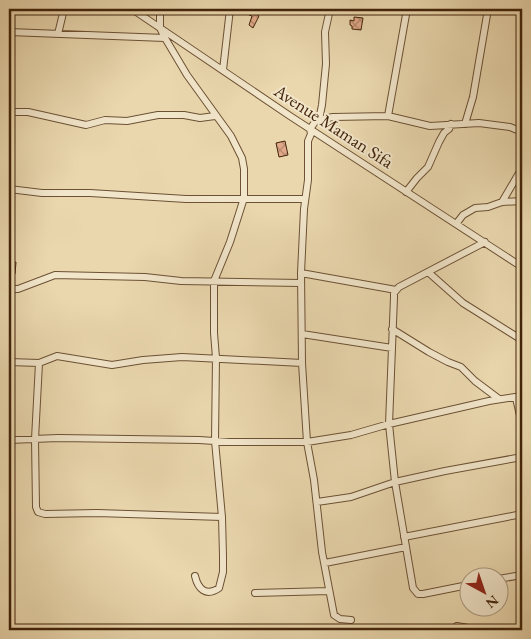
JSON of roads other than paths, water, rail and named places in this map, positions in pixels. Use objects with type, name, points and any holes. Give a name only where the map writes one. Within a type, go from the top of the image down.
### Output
[{"type":"street","points":[[58,34],[64,9]]},
{"type":"street","name":"Avenue Maman Sifa","points":[[132,9],[310,129],[522,267]]},
{"type":"street","points":[[160,9],[160,28],[165,38],[187,75],[231,136],[242,158],[245,178],[244,198],[230,242],[214,281],[216,441],[222,517],[223,572],[219,588],[212,592],[201,590],[197,585],[195,576]]},
{"type":"street","points":[[223,70],[230,9]]},
{"type":"street","points":[[330,9],[325,32],[326,64],[322,105],[318,120],[310,129],[311,134],[308,141],[308,180],[301,244],[302,363],[308,442],[329,591],[334,615],[340,619],[351,620]]},
{"type":"street","points":[[388,116],[407,9]]},
{"type":"street","points":[[465,124],[488,9]]},
{"type":"street","points":[[9,32],[165,38]]},
{"type":"street","points":[[9,112],[28,112],[86,125],[105,120],[127,121],[158,115],[184,115],[200,118],[215,116]]},
{"type":"street","points":[[318,120],[333,117],[388,116],[430,126],[479,123],[507,126],[522,132]]},
{"type":"street","points":[[406,192],[428,167],[439,142],[451,124]]},
{"type":"street","points":[[502,202],[522,168]]},
{"type":"street","points":[[9,189],[42,193],[90,193],[186,199],[305,199]]},
{"type":"street","points":[[456,224],[463,215],[475,208],[488,207],[502,202],[522,202]]},
{"type":"street","points":[[301,273],[396,290],[485,242]]},
{"type":"street","points":[[428,272],[463,303],[522,340]]},
{"type":"street","points":[[9,289],[18,289],[55,275],[145,277],[181,281],[301,283]]},
{"type":"street","points":[[396,290],[392,329],[389,424],[395,482],[413,588],[418,594],[458,587]]},
{"type":"street","points":[[392,329],[429,352],[461,367],[475,382],[499,399]]},
{"type":"street","points":[[302,334],[392,348]]},
{"type":"street","points":[[9,362],[39,363],[57,356],[112,365],[182,357],[302,363]]},
{"type":"street","points":[[39,363],[35,439],[36,507],[38,512],[222,517]]},
{"type":"street","points":[[9,440],[58,438],[308,442],[351,435],[389,424],[499,399],[519,397],[522,424]]},
{"type":"street","points":[[316,502],[351,497],[395,482],[522,457]]},
{"type":"street","points":[[404,537],[522,514]]},
{"type":"street","points":[[325,563],[406,546]]},
{"type":"street","points":[[508,577],[522,575]]},
{"type":"street","points":[[255,593],[329,591]]},
{"type":"street","points":[[457,626],[479,630]]}]
